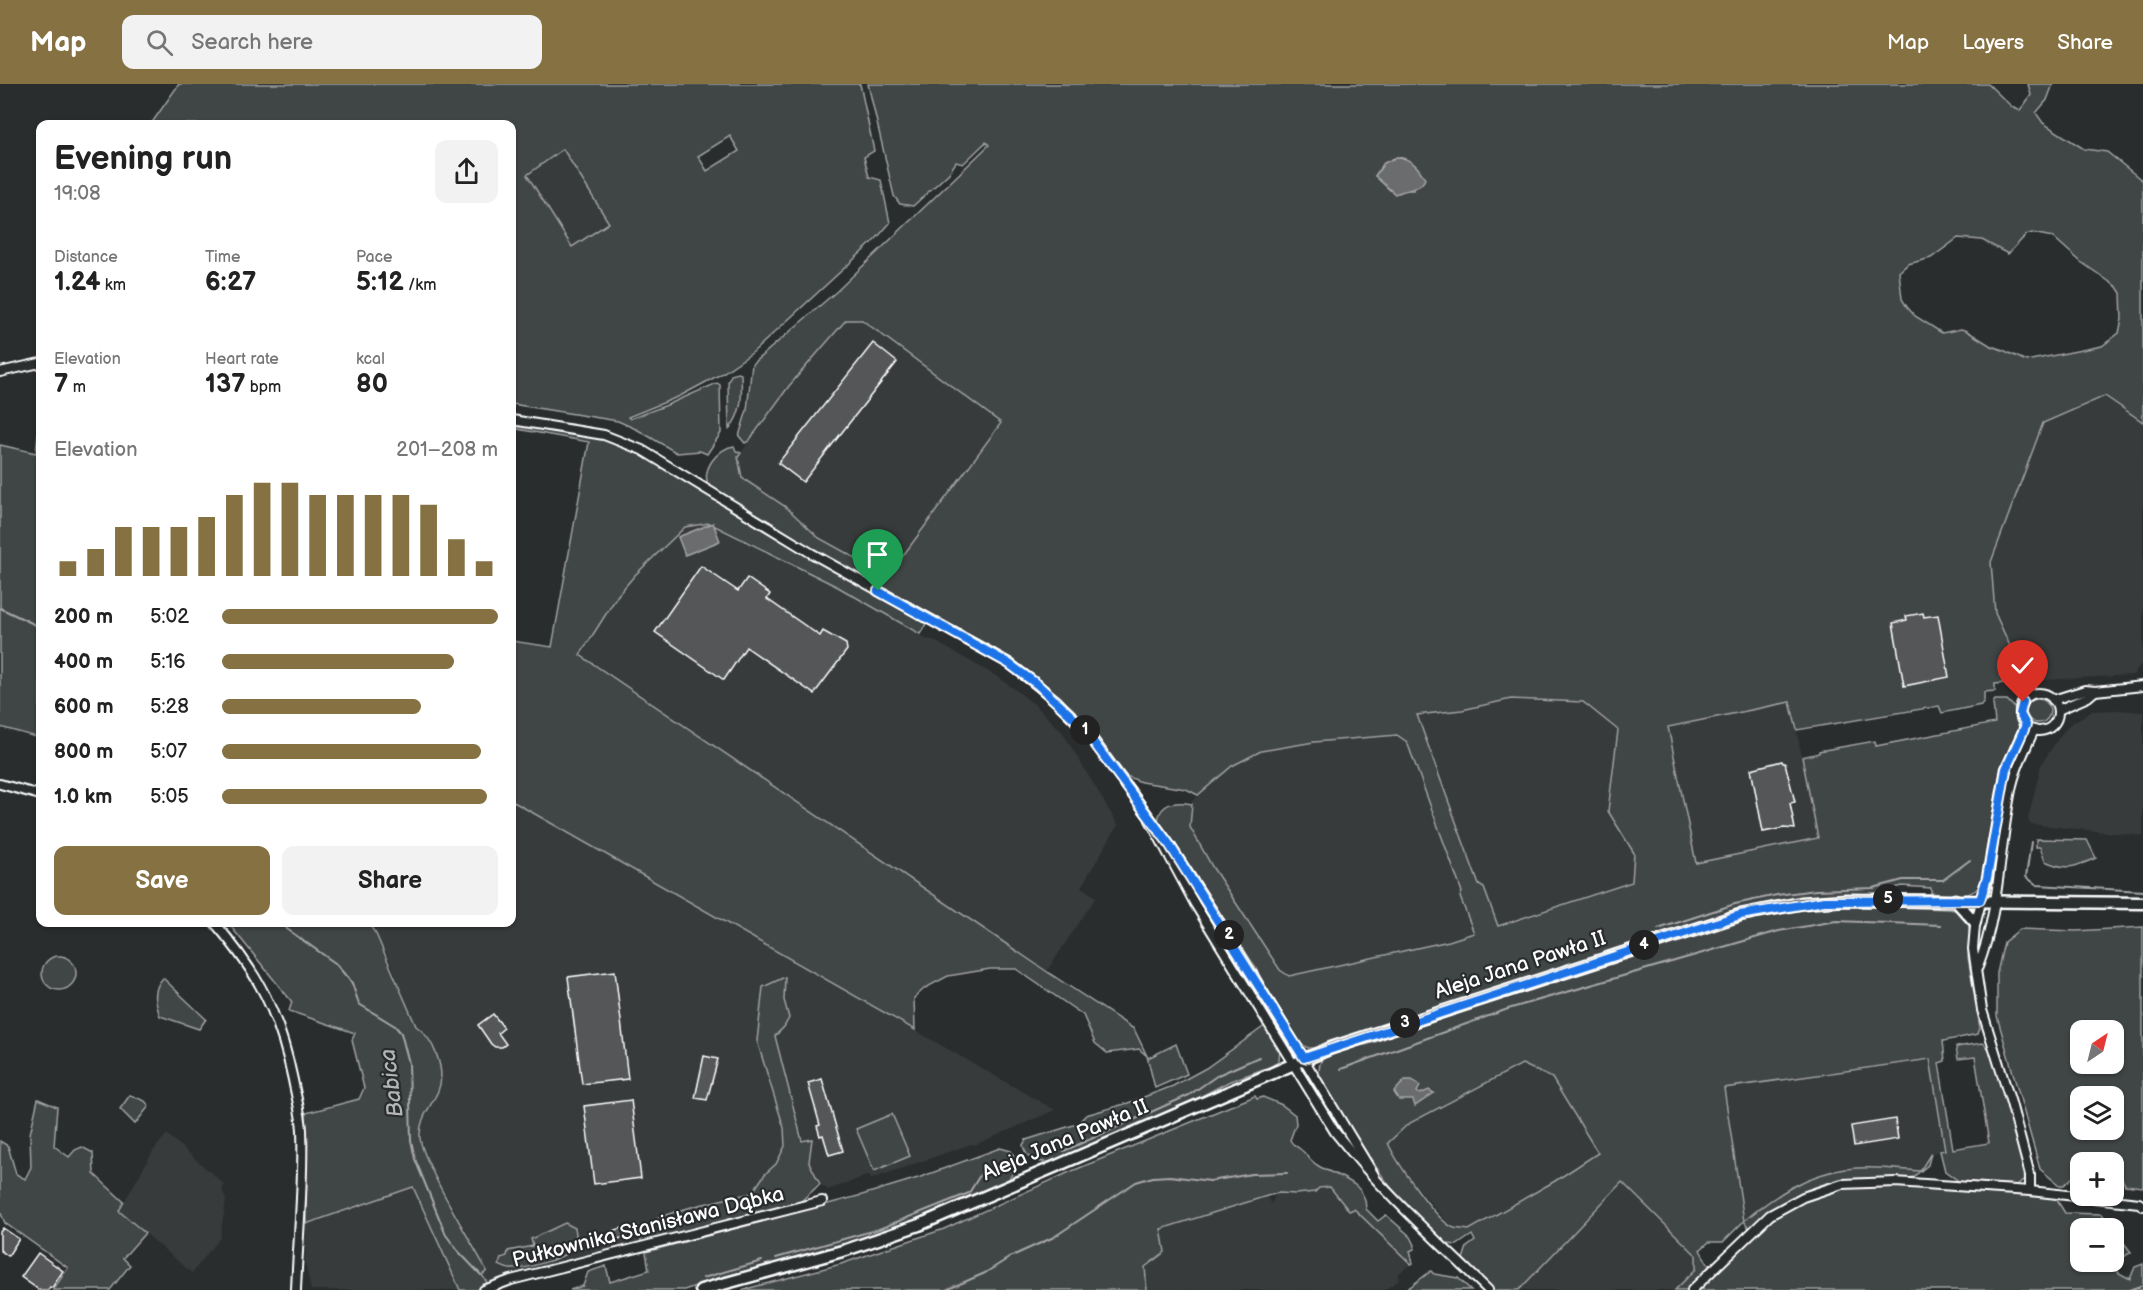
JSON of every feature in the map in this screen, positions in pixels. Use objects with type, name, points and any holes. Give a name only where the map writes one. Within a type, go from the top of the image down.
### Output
[{"type":"street","points":[[0,372],[36,364]]},
{"type":"street","points":[[516,421],[604,435],[642,450],[811,554],[1008,663],[1038,685],[1080,724],[1149,816],[1232,941],[1374,1175],[1404,1209],[1488,1290]]},
{"type":"street","points":[[2053,700],[2085,690],[2095,692],[2143,686]]},
{"type":"street","points":[[2058,710],[2095,692]]},
{"type":"street","points":[[2041,693],[2053,700],[2058,710],[2055,722],[2051,726],[2034,730],[2022,720],[2020,708],[2028,697],[2041,693]]},
{"type":"street","points":[[2026,725],[2006,769],[1987,878],[1975,922],[1973,949],[1982,1010],[2011,1103],[2030,1175],[2030,1191]]},
{"type":"street","points":[[1977,968],[1984,951],[1994,901],[2011,789],[2018,766],[2034,730]]},
{"type":"street","points":[[0,784],[36,794]]},
{"type":"street","points":[[1149,816],[1152,828],[1195,904],[1335,1132],[1362,1166],[1374,1175]]},
{"type":"street","points":[[1955,900],[1975,922]]},
{"type":"street","name":"Aleja Jana Pawła II","points":[[700,1290],[846,1250],[918,1225],[1304,1058],[1740,915],[1824,901],[1980,900],[2143,903]]},
{"type":"street","points":[[218,927],[243,958],[268,998],[283,1035],[289,1062],[302,1128],[296,1290]]},
{"type":"street","points":[[1692,1290],[1761,1222],[1792,1202],[1827,1187],[1872,1182],[2030,1191],[2139,1203],[2143,1206]]},
{"type":"street","name":"Pułkownika Stanisława Dąbka","points":[[484,1290],[497,1284],[822,1201]]},
{"type":"shaded area","points":[[179,84],[860,84],[874,151],[864,157],[869,177],[881,180],[890,223],[876,239],[752,353],[721,374],[680,396],[628,417],[630,419],[667,405],[717,383],[720,385],[721,433],[707,454],[700,451],[677,453],[618,421],[516,405],[516,120],[154,120]],"holes":[[[730,136],[739,151],[707,171],[698,156]],[[563,149],[609,223],[572,247],[527,175]]]},
{"type":"shaded area","points":[[868,84],[1988,84],[2011,106],[2020,111],[2031,95],[2028,84],[2053,84],[2047,100],[2036,113],[2043,123],[2084,149],[2107,152],[2143,181],[2143,422],[2105,396],[2043,423],[1991,562],[1995,613],[2026,681],[1995,684],[1995,691],[1984,692],[1984,701],[1981,705],[1942,713],[1939,706],[1797,730],[1790,702],[1668,727],[1696,863],[1818,838],[1802,757],[1819,753],[1819,751],[1875,741],[1876,746],[1995,723],[1993,703],[1995,700],[2007,700],[2014,707],[2019,727],[2001,773],[1983,882],[1973,892],[1960,895],[1931,893],[1931,888],[1902,886],[1878,893],[1808,897],[1739,910],[1315,1048],[1308,1048],[1299,1043],[1276,1007],[1251,960],[1158,822],[1159,815],[1161,810],[1169,804],[1192,804],[1190,827],[1213,868],[1280,970],[1289,976],[1449,941],[1474,933],[1460,897],[1462,892],[1407,742],[1397,735],[1314,742],[1261,751],[1232,766],[1198,795],[1186,789],[1141,782],[1124,775],[1095,733],[1073,709],[1034,675],[995,649],[812,549],[709,486],[707,473],[712,461],[722,451],[734,446],[736,451],[741,453],[738,457],[742,478],[786,507],[819,538],[888,576],[1001,423],[862,320],[846,320],[789,386],[749,441],[745,443],[739,436],[747,410],[752,364],[837,291],[989,145],[986,142],[963,164],[956,162],[949,173],[913,206],[900,204],[894,196]],"holes":[[[1397,157],[1414,190],[1399,193],[1390,190],[1375,176],[1384,163]],[[2032,233],[2053,237],[2081,262],[2117,287],[2121,293],[2122,319],[2119,333],[2102,346],[2026,361],[1991,346],[1967,331],[1961,329],[1942,333],[1915,316],[1902,299],[1899,272],[1908,264],[1931,258],[1958,238],[1982,240],[2008,254],[2026,235]],[[1511,699],[1583,702],[1618,730],[1608,811],[1634,853],[1632,882],[1498,926],[1484,888],[1479,885],[1417,715],[1462,710]]]},
{"type":"shaded area","points":[[563,148],[610,224],[572,247],[527,175]]},
{"type":"shaded area","points":[[1397,157],[1414,164],[1425,179],[1416,188],[1395,194],[1375,176],[1384,163]]},
{"type":"shaded area","points":[[846,320],[862,320],[1001,423],[888,576],[819,538],[786,507],[742,478],[738,457],[789,386]]},
{"type":"shaded area","points":[[741,374],[741,403],[734,423],[729,429],[728,382],[731,375]]},
{"type":"shaded area","points":[[2105,396],[2143,422],[2143,661],[2133,675],[2026,681],[1995,613],[1991,562],[2043,423]]},
{"type":"shaded area","points":[[516,421],[623,442],[929,619],[920,634],[838,587],[709,523],[685,527],[635,575],[618,595],[580,655],[1134,1029],[1148,1058],[1176,1044],[1187,1074],[1155,1088],[1147,1056],[1139,1049],[1107,1053],[1095,1043],[1083,1015],[1016,969],[990,969],[948,976],[925,988],[914,998],[915,1030],[516,803],[516,642],[552,647],[589,442],[516,429]]},
{"type":"shaded area","points":[[0,445],[36,453],[36,737],[0,727]]},
{"type":"shaded area","points":[[713,523],[838,587],[914,630],[925,639],[933,640],[1001,679],[1034,704],[1063,733],[1118,825],[1081,887],[1096,897],[1047,971],[580,655],[618,595],[635,575],[686,527]]},
{"type":"shaded area","points":[[713,523],[720,541],[685,555],[678,537]]},
{"type":"shaded area","points":[[1511,699],[1582,702],[1618,730],[1608,811],[1634,853],[1632,882],[1498,926],[1484,888],[1479,886],[1417,715],[1462,710]]},
{"type":"shaded area","points":[[2038,699],[2047,702],[2050,711],[2047,720],[2038,723],[2029,720],[2026,711],[2029,702]]},
{"type":"shaded area","points":[[1791,702],[1818,838],[1696,863],[1668,726]]},
{"type":"shaded area","points":[[2091,711],[2143,712],[2143,836],[2030,824],[2028,819],[2041,765],[2059,737],[2069,725]]},
{"type":"shaded area","points":[[2027,731],[2029,732],[2018,757],[1991,892],[1988,889],[2010,765]]},
{"type":"shaded area","points":[[1397,735],[1407,742],[1462,892],[1460,897],[1474,934],[1422,948],[1289,976],[1280,970],[1213,868],[1190,827],[1192,801],[1232,766],[1261,751],[1314,742]]},
{"type":"shaded area","points":[[516,803],[1055,1110],[975,1145],[971,1144],[871,1179],[869,1175],[828,1190],[817,1182],[641,1238],[641,1244],[514,1275],[488,1284],[481,1275],[487,1271],[424,1154],[420,1128],[439,1090],[424,1032],[416,1026],[387,955],[370,927],[516,927]]},
{"type":"shaded area","points":[[1155,827],[1232,943],[1293,1049],[1291,1054],[1190,890]]},
{"type":"shaded area","points":[[2036,839],[2087,840],[2096,858],[2071,867],[2059,866],[2045,861],[2040,847],[2036,847]]},
{"type":"shaded area","points":[[1847,905],[1956,910],[1968,921],[1970,936],[1968,957],[1980,1028],[1978,1034],[1943,1041],[1945,1061],[1939,1063],[1953,1149],[1989,1143],[1975,1057],[1958,1059],[1956,1047],[1983,1043],[1991,1051],[1996,1064],[2025,1173],[2024,1179],[2017,1185],[1960,1182],[1945,1171],[1940,1151],[1945,1150],[1930,1059],[1724,1088],[1744,1221],[1723,1242],[1709,1242],[1700,1250],[1709,1266],[1688,1290],[1675,1290],[1696,1269],[1696,1255],[1622,1182],[1519,1290],[1493,1290],[1463,1259],[1467,1247],[1475,1241],[1472,1235],[1457,1245],[1447,1244],[1408,1208],[1391,1188],[1347,1122],[1320,1076],[1319,1067],[1324,1057],[1337,1050],[1369,1044],[1405,1029],[1738,920],[1786,910]],"holes":[[[1522,1064],[1552,1078],[1598,1153],[1555,1181],[1469,1230],[1454,1228],[1438,1215],[1418,1190],[1388,1143],[1408,1124]]]},
{"type":"shaded area","points":[[231,927],[371,927],[416,1026],[428,1038],[437,1055],[441,1074],[440,1083],[423,1118],[420,1137],[438,1183],[487,1271],[482,1275],[488,1284],[477,1290],[460,1290],[413,1187],[306,1224],[306,1113],[359,1099],[364,1088],[352,1040],[355,1033],[289,1011],[292,1002]]},
{"type":"shaded area","points":[[2143,927],[2143,1187],[2125,1185],[2124,1152],[2070,1152],[2070,1180],[2064,1185],[2059,1185],[2040,1169],[1997,1016],[1997,973],[2004,942],[2020,929],[2076,931]]},
{"type":"shaded area","points":[[59,956],[71,961],[76,973],[71,985],[59,990],[47,985],[42,973],[47,961]]},
{"type":"shaded area","points":[[785,977],[784,1000],[789,1018],[775,1036],[802,1141],[812,1139],[809,1162],[820,1184],[800,1202],[641,1244],[643,1232],[650,1223],[684,1209],[752,1193],[765,1174],[776,1164],[785,1146],[784,1128],[757,1041],[763,987]]},
{"type":"shaded area","points":[[163,978],[206,1019],[199,1029],[160,1016],[156,996],[157,987]]},
{"type":"shaded area","points":[[1266,1025],[1280,1049],[1279,1060],[1272,1066],[1230,1081],[1196,1099],[1052,1162],[1042,1162],[1027,1154],[1023,1145],[1026,1140],[1077,1124],[1086,1115],[1128,1103],[1173,1086],[1206,1068]]},
{"type":"shaded area","points":[[1931,1059],[1945,1150],[1928,1154],[1920,1171],[1843,1169],[1775,1196],[1744,1221],[1724,1088]]},
{"type":"shaded area","points":[[1522,1064],[1552,1078],[1598,1153],[1555,1181],[1468,1230],[1452,1228],[1406,1174],[1388,1144],[1408,1124]]},
{"type":"shaded area","points":[[1405,1080],[1412,1080],[1420,1086],[1417,1092],[1420,1094],[1429,1090],[1434,1093],[1415,1106],[1413,1100],[1399,1100],[1394,1092]]},
{"type":"shaded area","points":[[130,1095],[145,1101],[149,1106],[135,1124],[120,1109]]},
{"type":"shaded area","points":[[1255,1096],[1257,1099],[1263,1097],[1282,1105],[1295,1115],[1296,1124],[1290,1140],[1292,1143],[1317,1165],[1356,1186],[1365,1199],[1366,1209],[1378,1221],[1386,1215],[1411,1237],[1415,1245],[1410,1251],[1413,1263],[1411,1264],[1354,1209],[1349,1211],[1330,1187],[1319,1188],[1315,1192],[1279,1193],[1161,1229],[1165,1252],[1145,1267],[1147,1290],[742,1290],[841,1264],[944,1229],[1072,1171]]},
{"type":"shaded area","points":[[38,1099],[57,1107],[54,1146],[69,1157],[75,1150],[82,1147],[93,1153],[94,1174],[124,1202],[119,1211],[145,1233],[123,1258],[130,1265],[110,1290],[53,1290],[68,1268],[5,1223],[0,1211],[0,1141],[8,1146],[16,1174],[25,1179],[31,1167],[30,1134]]},
{"type":"shaded area","points":[[892,1114],[910,1156],[874,1171],[856,1129]]},
{"type":"shaded area","points":[[167,1134],[224,1184],[222,1189],[226,1200],[220,1238],[192,1273],[119,1211],[153,1151]]},
{"type":"shaded area","points":[[1000,1148],[1011,1151],[1016,1163],[1007,1181],[908,1224],[856,1242],[716,1279],[684,1290],[570,1290],[583,1286],[588,1272],[606,1266],[610,1282],[649,1270],[646,1252],[862,1195],[918,1178]]},
{"type":"shaded area","points":[[1931,1153],[1928,1165],[1913,1177],[1849,1179],[1822,1185],[1795,1196],[1771,1210],[1749,1228],[1744,1221],[1779,1195],[1804,1181],[1831,1172],[1855,1168],[1920,1171]]},
{"type":"shaded area","points":[[1623,1182],[1696,1255],[1696,1269],[1675,1290],[1519,1290]]},
{"type":"shaded area","points":[[1891,1185],[2055,1197],[2065,1213],[2102,1214],[2105,1218],[2070,1218],[2070,1272],[2118,1272],[2130,1279],[2135,1267],[2143,1264],[2143,1290],[1700,1290],[1759,1231],[1793,1206],[1831,1190]]},
{"type":"shaded area","points":[[413,1187],[460,1290],[311,1290],[305,1262],[306,1224]]},
{"type":"shaded area","points":[[1330,1187],[1349,1211],[1354,1209],[1411,1264],[1398,1274],[1399,1280],[1384,1290],[1147,1290],[1145,1267],[1164,1252],[1161,1229],[1267,1196],[1271,1204],[1279,1193],[1296,1194]]},
{"type":"shaded area","points":[[565,1223],[575,1228],[576,1233],[575,1245],[570,1251],[555,1259],[519,1269],[509,1269],[499,1265],[501,1258],[507,1256],[508,1251],[533,1246],[531,1239]]},
{"type":"shaded area","points":[[2124,1243],[2131,1252],[2124,1257]]},
{"type":"shaded area","points":[[1431,1271],[1434,1274],[1458,1278],[1471,1290],[1406,1290]]},
{"type":"building","points":[[873,343],[897,362],[803,482],[778,463]]},
{"type":"building","points":[[701,566],[738,591],[747,578],[770,594],[767,599],[820,636],[823,631],[846,644],[847,650],[814,694],[746,647],[724,680],[655,632]]},
{"type":"building","points":[[1923,613],[1924,617],[1938,615],[1949,677],[1904,686],[1893,623],[1907,620],[1906,616]]},
{"type":"building","points":[[1782,761],[1785,763],[1795,802],[1790,803],[1795,829],[1784,828],[1763,832],[1751,769]]},
{"type":"building","points":[[615,971],[628,1079],[582,1084],[568,977]]},
{"type":"building","points":[[493,1014],[504,1028],[498,1033],[506,1044],[502,1047],[495,1047],[491,1044],[478,1025]]},
{"type":"building","points":[[704,1056],[718,1059],[707,1100],[695,1098]]},
{"type":"building","points":[[822,1079],[843,1151],[829,1155],[823,1135],[820,1136],[817,1126],[820,1125],[808,1083]]},
{"type":"building","points":[[631,1100],[641,1178],[594,1184],[584,1106]]},
{"type":"building","points":[[1895,1119],[1898,1139],[1854,1146],[1851,1126]]},
{"type":"building","points":[[630,1226],[631,1229],[638,1227],[640,1233],[614,1240],[612,1231]]},
{"type":"building","points":[[3,1228],[19,1239],[8,1256],[0,1250],[0,1232]]},
{"type":"building","points":[[38,1253],[63,1271],[52,1288],[48,1290],[39,1290],[21,1277]]},
{"type":"waterway","name":"Babica","points":[[0,608],[36,625]]},
{"type":"waterway","points":[[2031,842],[2026,877],[2037,885],[2143,891]]},
{"type":"waterway","points":[[1658,929],[1735,904],[1777,895],[1816,890],[1873,888],[1903,880],[1943,880],[1970,860]]},
{"type":"waterway","points":[[1341,1069],[1508,1009],[1779,931],[1836,921],[1941,925]]},
{"type":"waterway","name":"Babica","points":[[286,927],[335,963],[352,983],[359,1004],[395,1026],[401,1033],[409,1063],[411,1140],[415,1159],[446,1235],[481,1275]]},
{"type":"waterway","points":[[1064,1151],[1189,1095],[1218,1075],[1259,1057]]},
{"type":"waterway","points":[[776,1258],[879,1229],[969,1193],[985,1167]]},
{"type":"waterway","points":[[946,1290],[985,1273],[1012,1256],[1054,1237],[1136,1182],[1153,1177],[1170,1176],[1210,1181],[1252,1174],[1287,1173]]},
{"type":"waterway","points":[[703,1278],[762,1261]]},
{"type":"waterway","points":[[2129,1290],[2143,1285]]},
{"type":"route","points":[[878,591],[1008,663],[1057,701],[1080,724],[1169,844],[1304,1058],[1740,915],[1771,908],[1824,901],[1980,900],[1987,878],[2006,769],[2026,725],[2020,714],[2023,702]]}]
